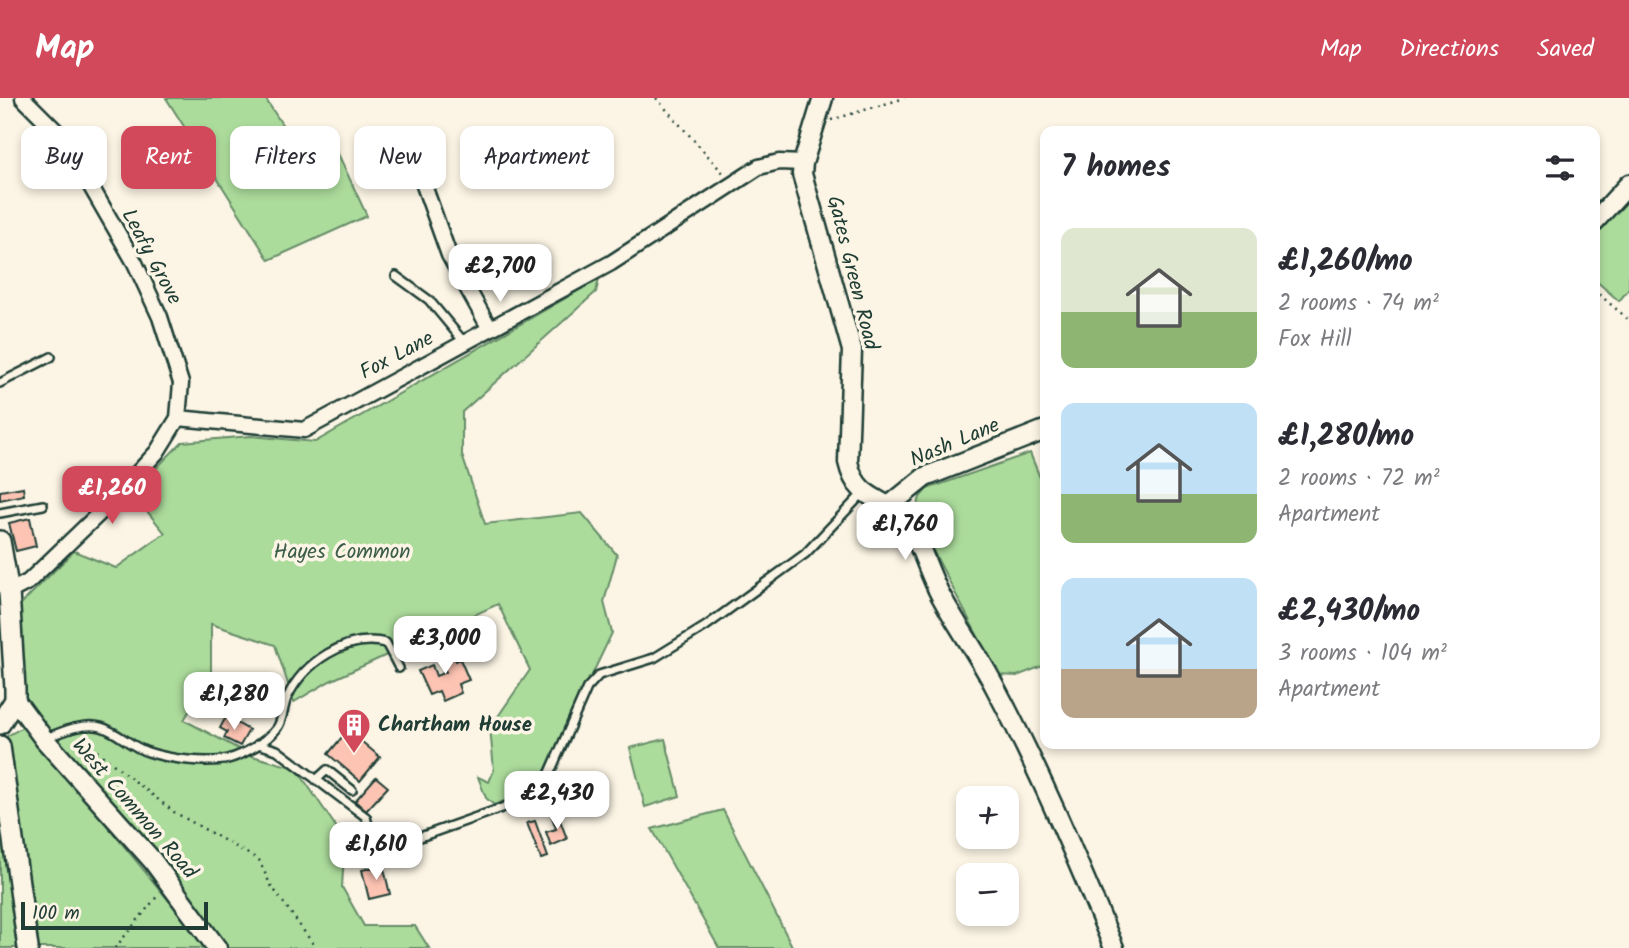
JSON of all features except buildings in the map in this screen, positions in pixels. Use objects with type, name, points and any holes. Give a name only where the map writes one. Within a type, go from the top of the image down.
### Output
[{"type":"main road","points":[[0,541],[5,630],[15,699],[0,724]]},
{"type":"main road","points":[[0,746],[28,948]]},
{"type":"street","name":"Leafy Grove","points":[[23,98],[63,138],[135,262],[160,317],[181,383],[178,418]]},
{"type":"street","points":[[803,163],[823,98]]},
{"type":"street","name":"Fox Lane","points":[[178,418],[304,430],[611,263],[759,167],[779,162],[803,163]]},
{"type":"street","name":"Gates Green Road","points":[[803,163],[803,174],[852,350],[848,462],[854,483],[863,492]]},
{"type":"street","points":[[1600,218],[1629,184]]},
{"type":"street","points":[[425,189],[449,255],[490,329]]},
{"type":"street","points":[[4,595],[28,582],[105,508],[157,452],[178,418]]},
{"type":"street","name":"Nash Lane","points":[[889,506],[925,477],[1040,432]]},
{"type":"street","points":[[863,492],[905,517],[939,593],[995,686],[1055,810],[1115,948]]},
{"type":"street","name":"West Common Road","points":[[15,699],[44,739],[171,885],[217,948]]},
{"type":"lane","points":[[396,276],[429,300],[465,343]]},
{"type":"lane","points":[[0,383],[51,357]]},
{"type":"lane","points":[[361,847],[374,848],[405,842],[530,798],[548,777],[587,688],[595,677],[654,658],[706,626],[805,554],[863,492]]},
{"type":"lane","points":[[0,513],[43,505]]},
{"type":"lane","points":[[44,739],[70,729],[99,726],[147,752],[196,759],[227,759],[258,744],[277,728],[287,699],[299,677],[316,659],[371,639],[387,643],[399,668]]},
{"type":"lane","points":[[258,744],[277,750],[366,817],[374,848]]},
{"type":"lane","points":[[316,780],[327,770],[352,790]]},
{"type":"path","points":[[656,98],[733,184]]},
{"type":"path","points":[[815,125],[905,98]]},
{"type":"path","points":[[1600,295],[1629,320]]},
{"type":"path","points":[[70,729],[174,812],[259,860],[270,884],[316,948]]},
{"type":"path","points":[[115,948],[159,894],[171,885]]},
{"type":"green space","points":[[166,98],[265,98],[283,126],[230,126],[230,189],[340,189],[340,158],[367,216],[269,260],[216,177],[216,126],[184,126]]},
{"type":"green space","points":[[1629,200],[1629,289],[1619,301],[1600,284],[1600,224]]},
{"type":"green space","name":"Hayes Common","points":[[599,279],[596,292],[462,412],[462,455],[485,524],[582,513],[617,555],[604,602],[612,633],[548,767],[531,791],[494,805],[486,798],[478,777],[489,782],[494,770],[490,728],[530,670],[498,604],[330,681],[294,702],[275,645],[211,624],[211,674],[184,720],[252,756],[296,768],[345,840],[342,887],[364,926],[415,926],[429,948],[228,948],[159,855],[62,750],[25,696],[18,607],[74,551],[116,568],[165,533],[132,493],[182,442],[251,436],[315,442]]},
{"type":"green space","points":[[1030,453],[1040,478],[1040,667],[1017,676],[998,675],[915,516],[920,497],[927,489]]},
{"type":"green space","points":[[25,726],[208,948],[37,948],[7,736]]},
{"type":"green space","points":[[665,739],[680,796],[645,807],[630,748]]},
{"type":"green space","points":[[0,788],[18,948],[0,948]]},
{"type":"green space","points":[[723,810],[793,948],[719,948],[652,829]]},
{"type":"place","name":"Chartham House","points":[[354,755]]}]
